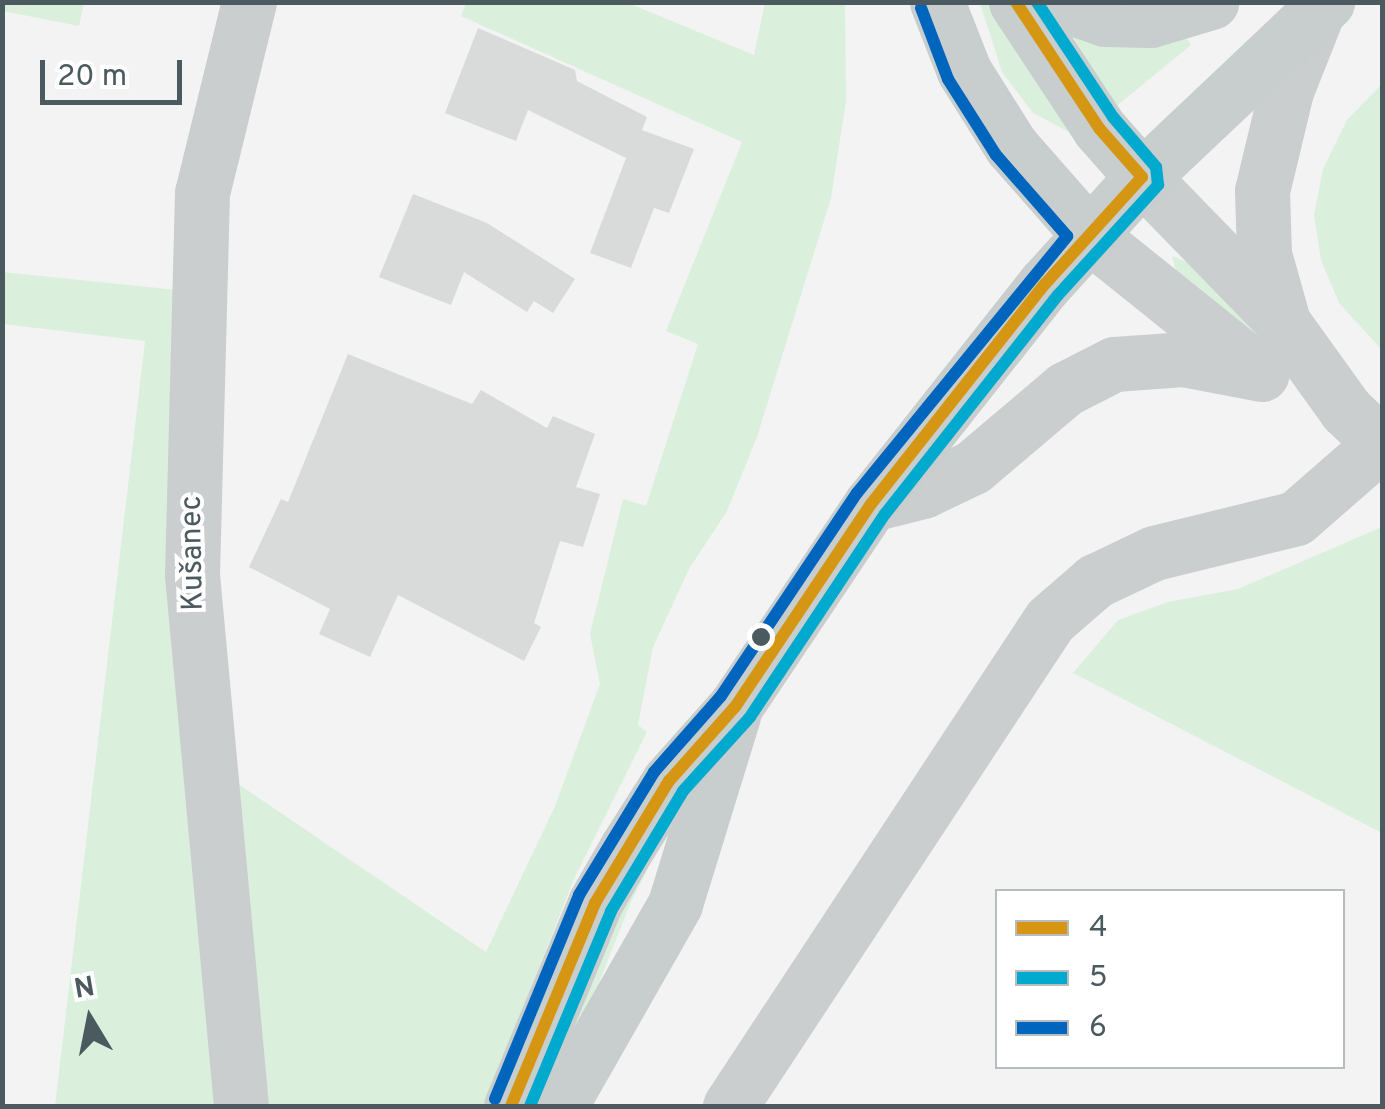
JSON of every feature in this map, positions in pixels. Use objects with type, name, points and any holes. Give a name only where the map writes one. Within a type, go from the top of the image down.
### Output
[{"type":"main road","points":[[937,2],[964,71],[1011,146],[1090,236]]},
{"type":"main road","points":[[1016,2],[1099,128],[1142,177]]},
{"type":"main road","points":[[1056,2],[1106,19],[1152,20],[1210,2]]},
{"type":"main road","points":[[511,1106],[595,903],[669,782],[735,707],[870,504],[1142,177],[1323,6]]},
{"type":"main road","points":[[560,1106],[676,904],[735,707]]},
{"type":"street","name":"Kušanec","points":[[241,1106],[192,575],[202,192],[249,2]]},
{"type":"street","points":[[1282,321],[1264,254],[1262,191],[1286,92],[1323,6]]},
{"type":"street","points":[[1142,177],[1282,321],[1373,436]]},
{"type":"street","points":[[1090,236],[1262,374],[1373,436]]},
{"type":"street","points":[[870,504],[922,491],[973,467],[1065,389],[1114,364],[1183,359],[1262,374]]},
{"type":"street","points":[[730,1106],[1050,620],[1094,581],[1154,552],[1296,518],[1373,436]]},
{"type":"green space","points":[[2,3],[84,3],[79,26],[3,11]]},
{"type":"green space","points":[[466,3],[628,3],[754,55],[765,3],[845,3],[846,101],[831,198],[757,437],[727,511],[689,569],[653,647],[638,725],[647,732],[574,879],[484,1106],[255,1106],[219,771],[486,952],[555,806],[600,684],[590,634],[623,499],[646,506],[698,344],[666,331],[742,142],[461,16]]},
{"type":"green space","points":[[980,3],[994,3],[1069,132],[1033,113],[1002,72]]},
{"type":"green space","points":[[1083,30],[1182,31],[1191,45],[1113,109],[1073,37]]},
{"type":"green space","points":[[1382,84],[1382,350],[1339,303],[1321,260],[1314,215],[1323,169],[1347,120]]},
{"type":"green space","points":[[1172,256],[1202,268],[1264,340],[1178,278]]},
{"type":"green space","points":[[2,272],[187,291],[229,1106],[55,1106],[145,341],[3,324]]},
{"type":"green space","points":[[1382,527],[1382,833],[1073,673],[1118,620],[1168,602],[1238,589]]},
{"type":"green space","points":[[674,817],[631,902],[570,1056],[557,1035],[605,932]]},
{"type":"building","points":[[478,28],[575,70],[577,81],[647,117],[642,130],[694,149],[669,213],[654,208],[631,268],[590,253],[626,158],[528,110],[516,141],[445,113]]},
{"type":"building","points":[[413,194],[487,223],[575,279],[553,313],[534,301],[527,312],[464,272],[451,305],[379,277]]},
{"type":"building","points":[[348,354],[472,404],[481,390],[547,428],[553,416],[595,434],[576,487],[600,494],[583,547],[560,541],[534,623],[541,627],[524,661],[398,595],[370,657],[319,634],[330,609],[249,567],[281,499],[288,502]]},
{"type":"transit line","name":"4","points":[[511,1106],[595,903],[669,781],[735,707],[871,504],[1045,284],[1142,177],[1099,128],[1016,2]]},
{"type":"transit line","name":"5","points":[[530,1106],[611,911],[683,791],[750,717],[885,514],[1058,295],[1158,185],[1156,167],[1113,117],[1037,2]]},
{"type":"transit line","name":"6","points":[[495,1099],[579,895],[654,772],[721,696],[857,493],[1067,236],[996,155],[948,79],[921,8]]}]
